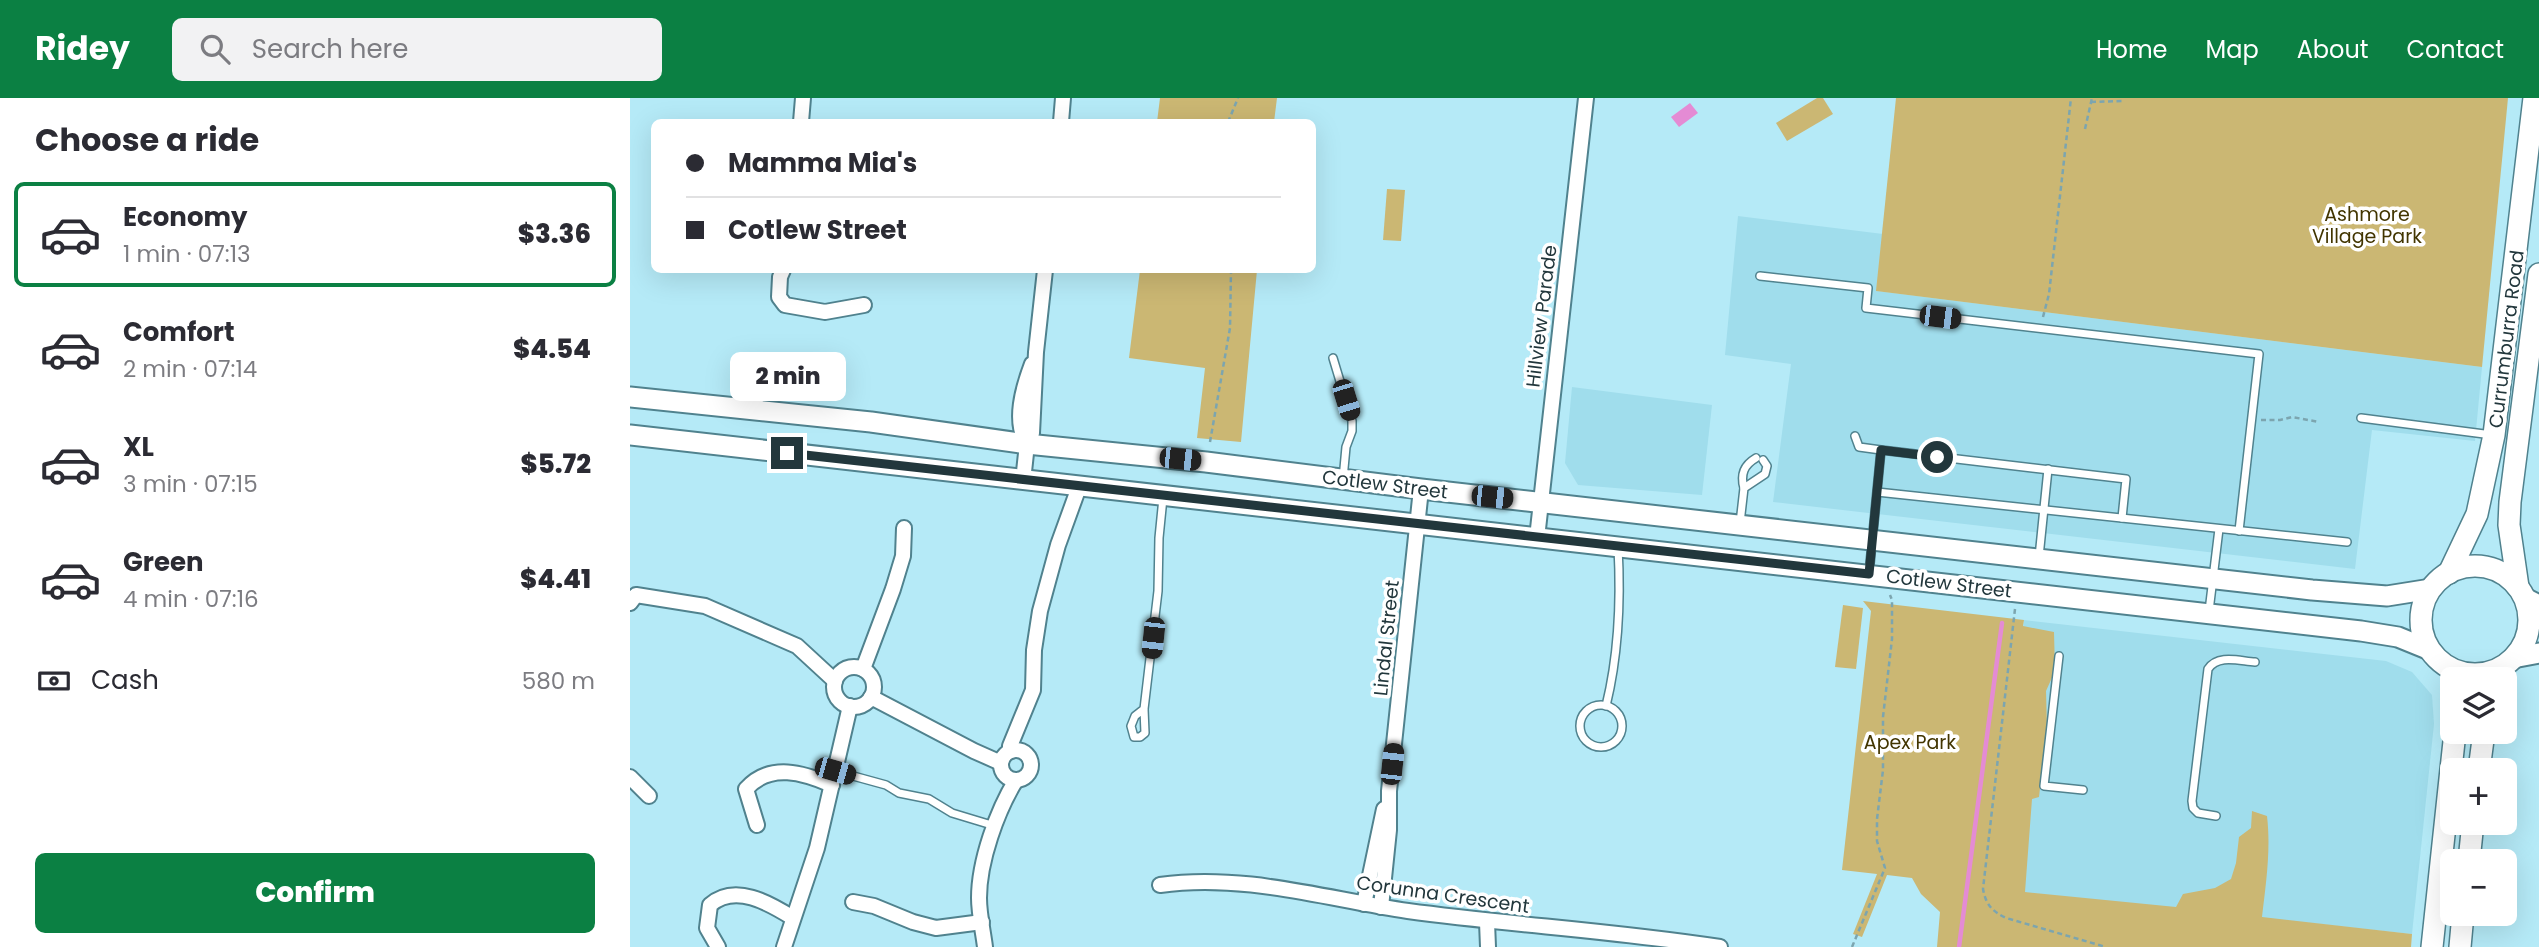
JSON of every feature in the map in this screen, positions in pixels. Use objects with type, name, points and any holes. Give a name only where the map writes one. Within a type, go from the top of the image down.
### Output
[{"type":"main road","name":"Currumburra Road","points":[[2449,573],[2477,514],[2494,435],[2535,98]]},
{"type":"main road","name":"Currumburra Road","points":[[2527,597],[2509,525],[2510,502],[2535,336],[2539,274]]},
{"type":"main road","name":"Cotlew Street","points":[[630,397],[871,422],[1027,444],[1206,462],[1421,489],[2387,597],[2431,589]]},
{"type":"main road","name":"Cotlew Street","points":[[630,435],[2361,631],[2398,637],[2442,665]]},
{"type":"main road","points":[[2442,665],[2423,635],[2421,619],[2424,603],[2431,589],[2449,573],[2467,567],[2486,567],[2504,574],[2527,597],[2529,619],[2525,640],[2504,667]]},
{"type":"main road","points":[[2505,667],[2539,653]]},
{"type":"main road","points":[[2432,947],[2454,744]]},
{"type":"main road","points":[[2460,947],[2462,926]]},
{"type":"street","points":[[801,119],[803,98]]},
{"type":"street","points":[[1060,119],[1063,98]]},
{"type":"street","name":"Hillview Parade","points":[[1536,538],[1586,98]]},
{"type":"street","points":[[782,273],[779,297],[785,305],[825,312],[864,305]]},
{"type":"street","points":[[1023,481],[1027,444],[1019,431],[1024,385],[1036,352],[1045,273]]},
{"type":"street","points":[[1011,751],[1010,746],[1033,690],[1034,650],[1040,611],[1058,545],[1079,487]]},
{"type":"street","name":"Lindal Street","points":[[1381,907],[1389,830],[1389,791],[1421,489]]},
{"type":"street","points":[[863,669],[903,556],[904,528]]},
{"type":"street","points":[[630,603],[636,596],[705,606],[797,646],[835,681]]},
{"type":"street","points":[[849,667],[863,669],[873,680],[871,697],[860,705],[850,706],[837,698],[835,681],[838,674],[849,667]]},
{"type":"street","points":[[871,697],[943,736],[1001,763],[1006,776],[1016,780]]},
{"type":"street","points":[[784,947],[817,848],[850,706]]},
{"type":"street","points":[[985,947],[979,898],[983,861],[1016,780],[1028,773],[1031,764],[1026,754],[1021,751],[1011,751],[1001,763]]},
{"type":"street","points":[[757,825],[746,789],[753,782],[781,772],[834,778]]},
{"type":"street","points":[[630,777],[649,796]]},
{"type":"street","name":"Lindal Street","points":[[1364,904],[1378,830],[1389,791]]},
{"type":"street","name":"Corunna Crescent","points":[[1160,885],[1205,880],[1301,891],[1381,907],[1487,922],[1720,947]]},
{"type":"street","points":[[718,947],[707,928],[710,905],[719,897],[735,894],[750,898],[777,908],[793,918]]},
{"type":"street","points":[[853,902],[874,905],[913,922],[936,928],[982,922]]},
{"type":"street","points":[[1487,922],[1488,947]]},
{"type":"lane","points":[[1760,276],[1868,288],[1866,308],[2259,354],[2239,531]]},
{"type":"lane","points":[[1333,358],[1352,421],[1343,479]]},
{"type":"lane","points":[[2361,418],[2494,435]]},
{"type":"lane","points":[[1855,436],[1859,447],[2126,479],[2122,518]]},
{"type":"lane","points":[[1869,574],[1881,450]]},
{"type":"lane","points":[[1740,524],[1744,468],[1759,459],[1767,466],[1765,474],[1744,488]]},
{"type":"lane","points":[[2038,558],[2048,469]]},
{"type":"lane","points":[[1877,492],[2347,542]]},
{"type":"lane","points":[[1144,709],[1158,591],[1163,496]]},
{"type":"lane","points":[[2209,614],[2219,529]]},
{"type":"lane","points":[[1606,706],[1616,661],[1615,642],[1620,622],[1618,547]]},
{"type":"lane","points":[[2059,656],[2044,786],[2082,790]]},
{"type":"lane","points":[[2216,816],[2198,813],[2193,808],[2192,801],[2208,669],[2213,662],[2224,659],[2255,662]]},
{"type":"lane","points":[[1606,706],[1621,719],[1622,731],[1611,745],[1596,747],[1584,738],[1580,721],[1592,707],[1606,706]]},
{"type":"lane","points":[[834,778],[886,785],[899,793],[929,799],[952,813],[996,826]]},
{"type":"path","points":[[1229,119],[1238,98]]},
{"type":"path","points":[[2043,316],[2049,294],[2071,98]]},
{"type":"path","points":[[2085,129],[2091,100],[2123,101]]},
{"type":"path","points":[[1210,442],[1230,328],[1231,273]]},
{"type":"path","points":[[2252,418],[2264,422],[2292,417],[2319,422]]},
{"type":"path","points":[[1852,947],[1885,868],[1877,841],[1877,819],[1883,770],[1883,717],[1892,639],[1890,595]]},
{"type":"path","points":[[2015,609],[1983,890],[1985,902],[1993,911],[2006,918],[2106,947]]},
{"type":"shaded area","points":[[1690,103],[1698,113],[1679,127],[1671,117]]},
{"type":"shaded area","points":[[1738,216],[1883,234],[1877,291],[2482,367],[2475,441],[2372,430],[2355,569],[1773,502],[1791,364],[1725,355]]},
{"type":"shaded area","points":[[1572,387],[1712,405],[1702,495],[1578,485],[1565,463]]},
{"type":"shaded area","points":[[2024,620],[2386,661],[2412,672],[2432,695],[2434,724],[2412,934],[1993,889]]},
{"type":"green space","points":[[1160,98],[1277,98],[1274,119],[1157,119]]},
{"type":"green space","points":[[1817,98],[1823,98],[1833,114],[1787,141],[1776,123]]},
{"type":"green space","name":"Ashmore Village Park","points":[[1896,98],[2508,98],[2482,367],[1876,291]]},
{"type":"green space","points":[[1387,189],[1405,190],[1401,241],[1383,240]]},
{"type":"green space","points":[[1140,273],[1257,273],[1241,442],[1197,438],[1205,368],[1129,358]]},
{"type":"green space","name":"Apex Park","points":[[1863,601],[2024,620],[2023,626],[2054,632],[2055,671],[2046,691],[2047,728],[2039,797],[2032,799],[2025,892],[2176,907],[2183,894],[2215,888],[2231,879],[2239,837],[2251,828],[2252,811],[2267,816],[2268,854],[2262,917],[2412,934],[2411,947],[1937,947],[1940,912],[1921,894],[1912,878],[1887,875],[1862,937],[1853,934],[1877,874],[1842,870],[1871,611]]},
{"type":"green space","points":[[1843,605],[1863,608],[1856,669],[1835,667]]},
{"type":"waterway","points":[[1959,947],[2002,623]]},
{"type":"route","points":[[787,453],[1869,574],[1881,450],[1937,457]]}]
